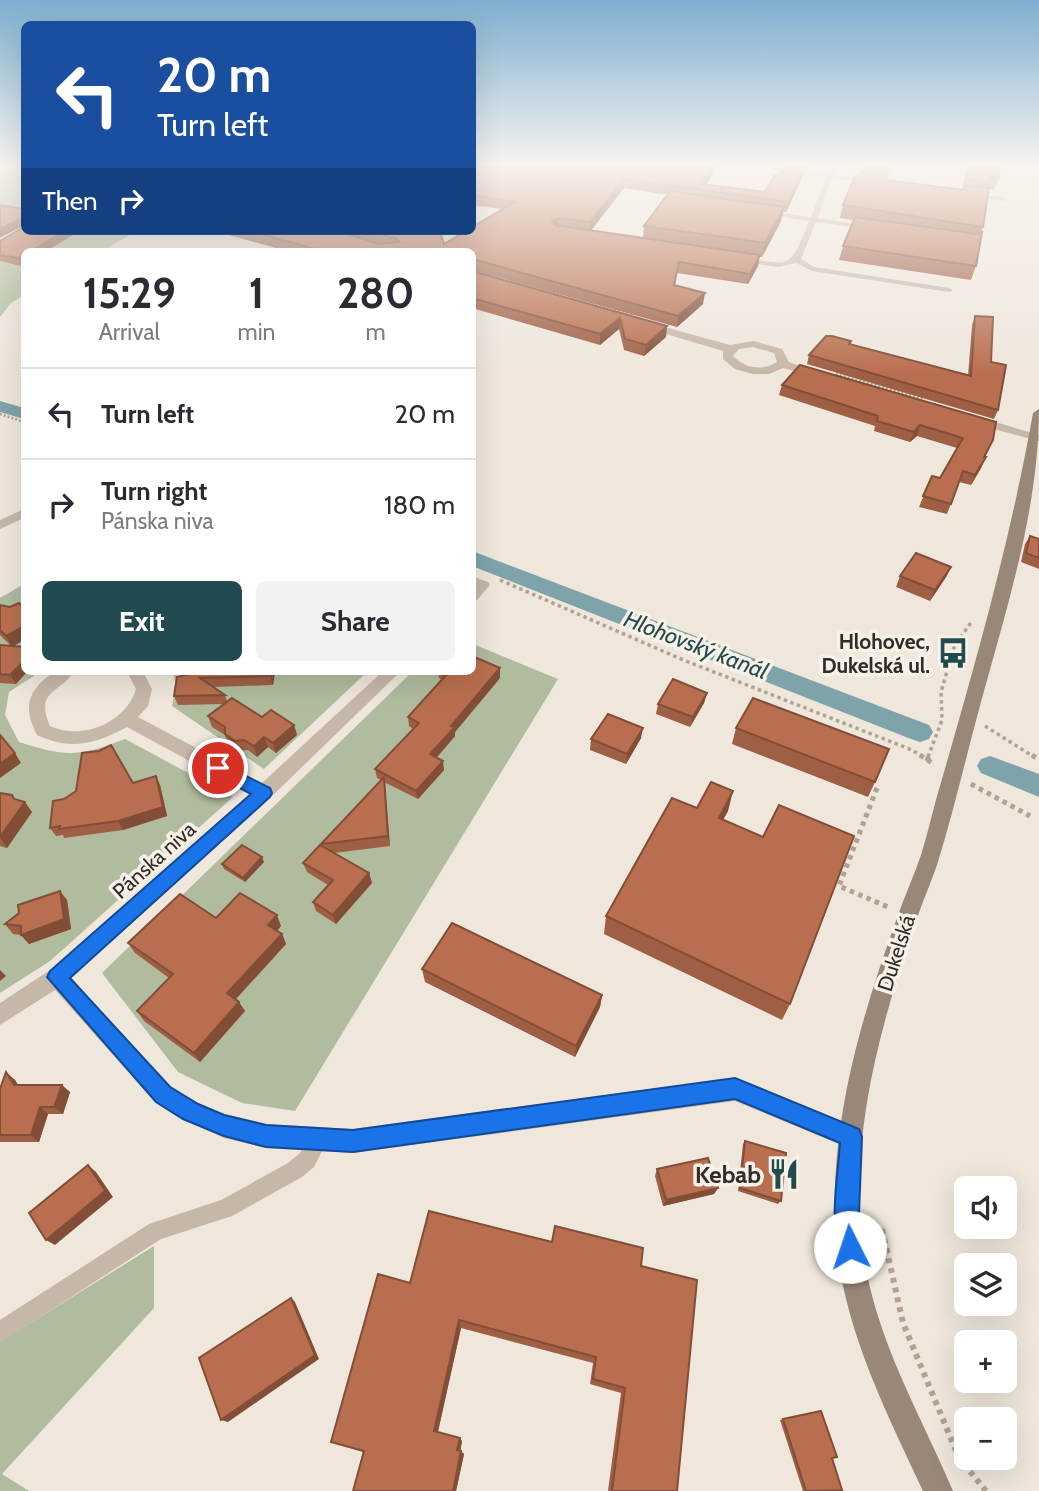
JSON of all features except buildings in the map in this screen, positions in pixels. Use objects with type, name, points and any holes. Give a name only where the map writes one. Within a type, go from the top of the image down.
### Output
[{"type":"main road","name":"Dukelská","points":[[938,1491],[888,1376],[859,1295],[847,1214],[851,1137],[872,1026],[927,866],[1014,548],[1039,413]]},
{"type":"street","points":[[627,320],[730,349],[744,344],[762,345],[782,355],[782,364]]},
{"type":"street","points":[[730,349],[727,358],[744,369],[762,371],[782,364],[833,379]]},
{"type":"street","points":[[960,416],[1035,438]]},
{"type":"street","points":[[0,525],[21,514]]},
{"type":"street","points":[[62,675],[41,693],[35,706],[36,719],[43,729],[56,736],[73,739],[111,730],[127,719],[143,696],[143,684],[137,675]]},
{"type":"street","name":"Pánska niva","points":[[0,1015],[57,977],[264,793],[389,675]]},
{"type":"street","points":[[127,719],[264,793]]},
{"type":"street","points":[[57,977],[163,1094],[190,1111],[224,1126],[266,1136],[353,1141],[735,1089],[851,1137]]},
{"type":"lane","points":[[732,258],[785,265],[797,260],[807,236]]},
{"type":"lane","points":[[797,260],[812,269],[949,290]]},
{"type":"lane","points":[[0,1332],[156,1231],[225,1209],[295,1170],[307,1160],[317,1141]]},
{"type":"path","points":[[0,414],[21,421]]},
{"type":"path","points":[[499,580],[592,618],[681,659],[912,750],[951,775],[1008,802],[1030,816]]},
{"type":"path","points":[[927,761],[942,720],[941,692],[954,647],[972,621]]},
{"type":"path","points":[[969,718],[1039,760]]},
{"type":"path","points":[[877,788],[839,886],[888,907]]},
{"type":"path","points":[[882,1228],[903,1322],[959,1458],[986,1491]]},
{"type":"green space","points":[[37,236],[129,236],[107,248],[21,248],[21,297],[11,303],[0,317],[0,256]]},
{"type":"green space","points":[[21,586],[21,675],[35,675],[9,692],[5,715],[19,742],[72,753],[125,739],[233,797],[50,961],[0,993],[0,598]]},
{"type":"green space","points":[[476,645],[558,679],[295,1111],[242,1103],[178,1072],[102,973],[409,675],[476,675]]},
{"type":"green space","points":[[174,675],[364,675],[264,769],[172,706],[176,686]]},
{"type":"green space","points":[[154,1246],[154,1308],[2,1474],[29,1491],[0,1491],[0,1342]]},
{"type":"waterway","name":"Hlohovský kanál","points":[[0,406],[21,413]]},
{"type":"waterway","name":"Hlohovský kanál","points":[[476,560],[920,732]]},
{"type":"waterway","name":"Hlohovský kanál","points":[[990,766],[1039,786]]},
{"type":"place","name":"Hlohovec, Dukelská ul.","points":[[953,653]]},
{"type":"place","name":"Kebab","points":[[784,1174]]},
{"type":"route","points":[[218,768],[264,793],[57,977],[163,1094],[190,1111],[224,1126],[266,1136],[353,1141],[735,1089],[851,1137],[847,1214],[850,1247]]}]
